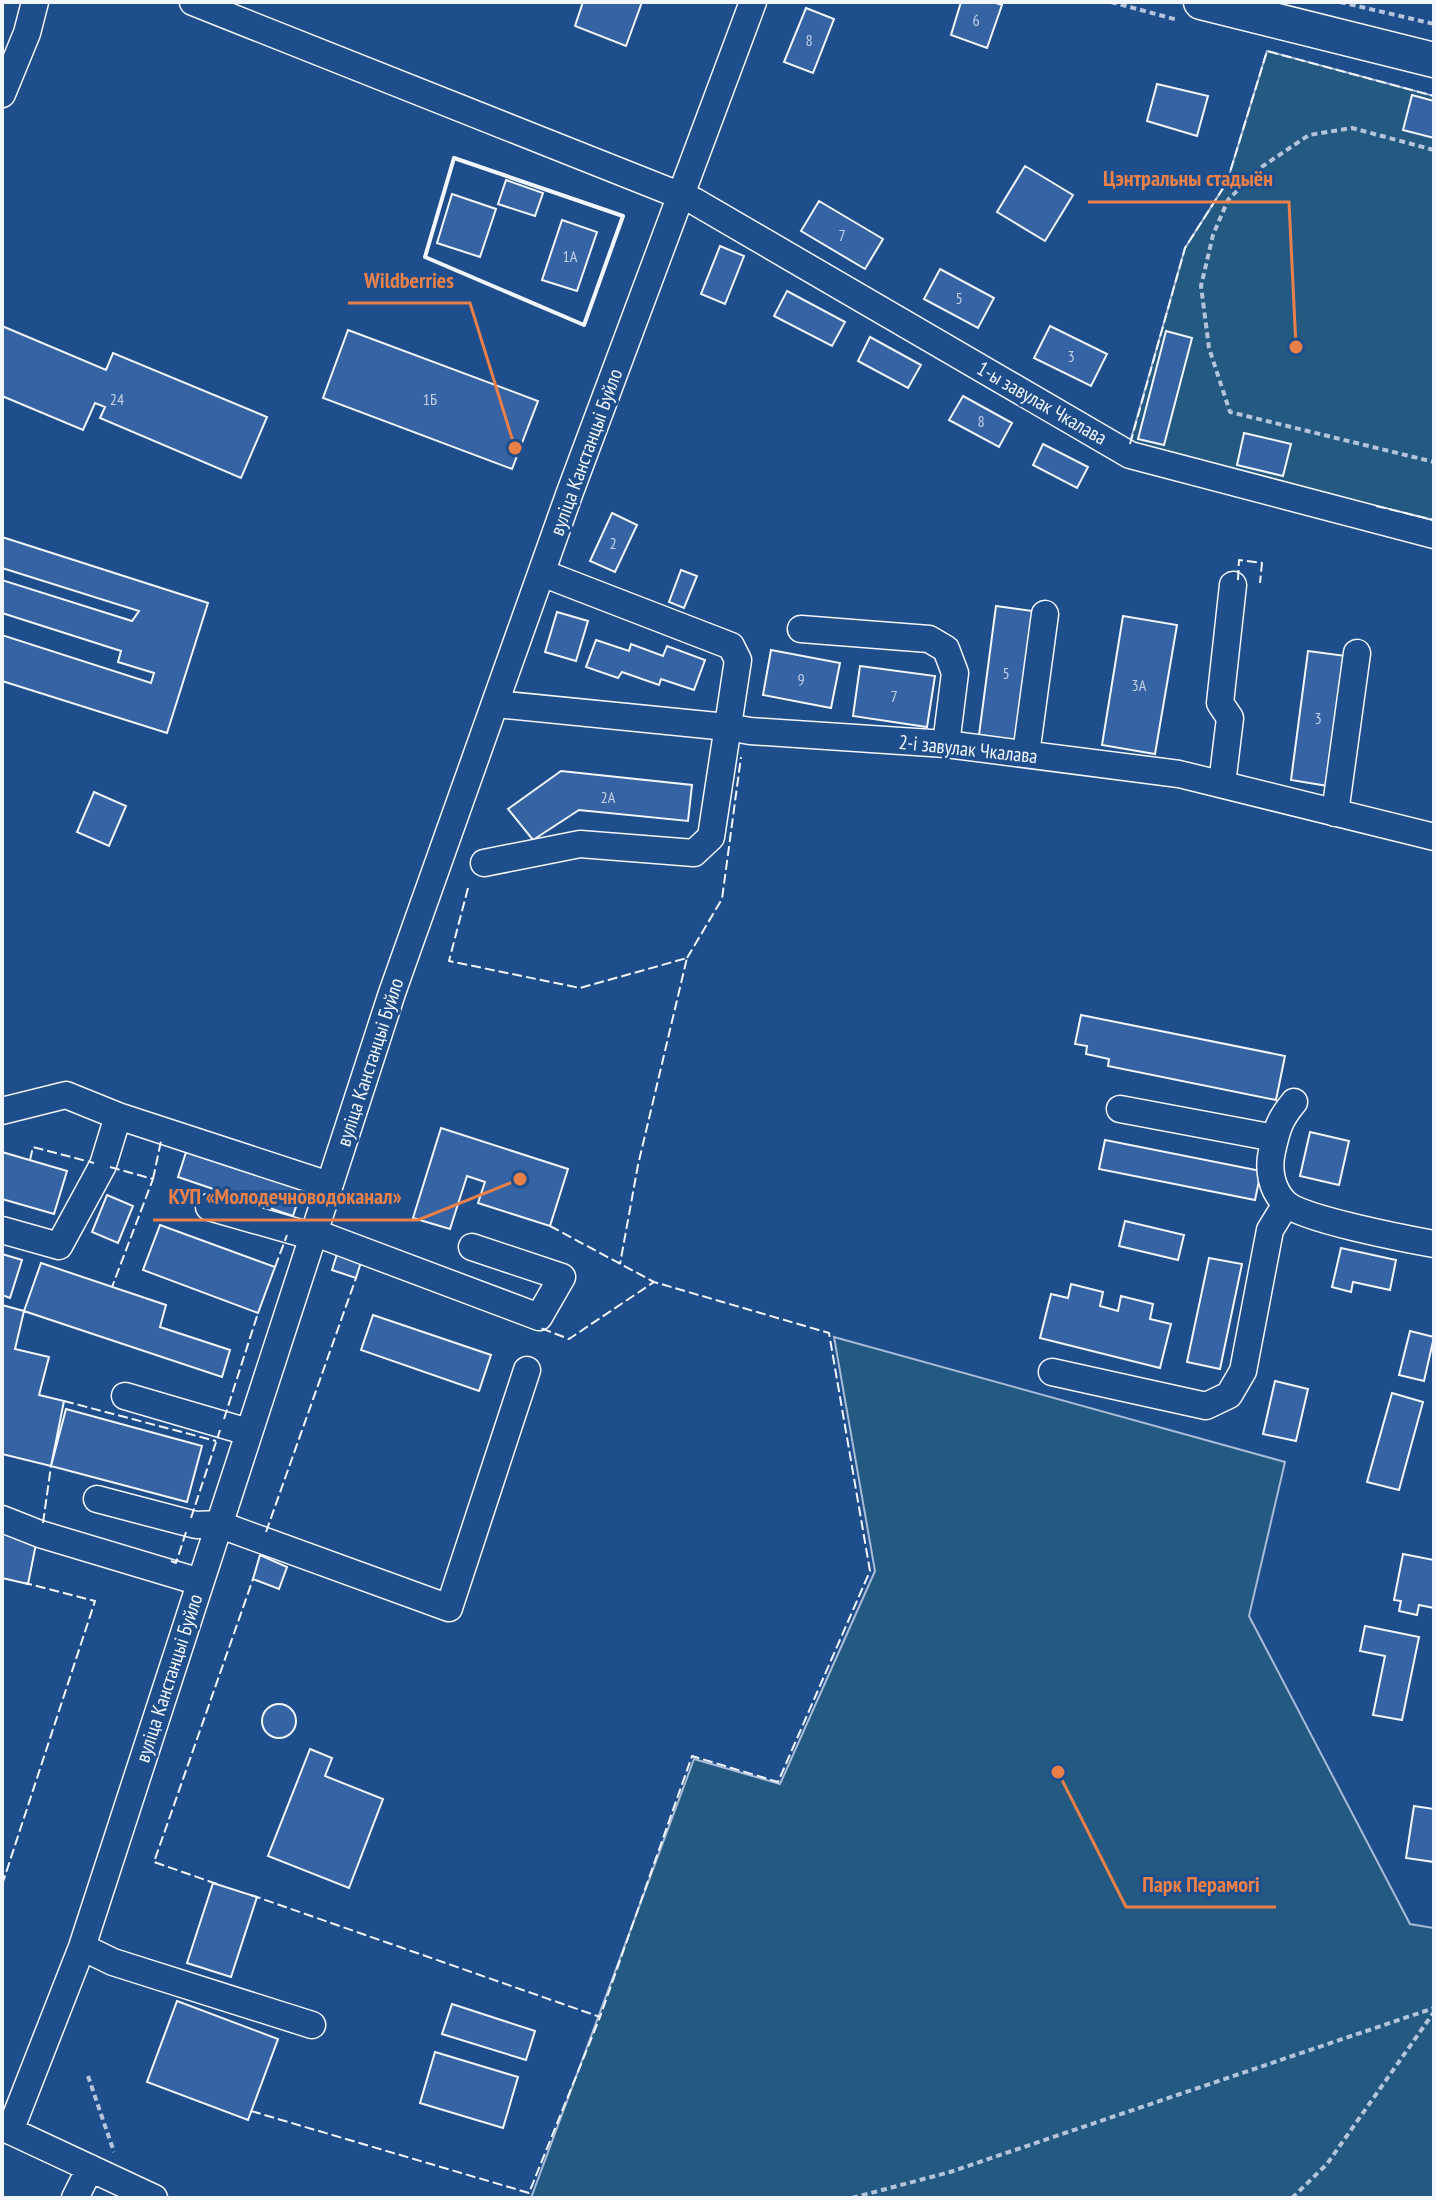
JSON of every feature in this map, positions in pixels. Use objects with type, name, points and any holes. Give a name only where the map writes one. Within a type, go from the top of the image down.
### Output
[{"type":"main road","points":[[1201,2],[1434,60]]},
{"type":"street","points":[[2,94],[27,33],[35,2]]},
{"type":"street","name":"1-ы завулак Чкалава","points":[[193,2],[683,196],[1130,455],[1434,535]]},
{"type":"street","name":"вуліца Канстанцыі Буйло","points":[[6,2129],[82,1947],[392,993],[542,573],[753,2]]},
{"type":"street","points":[[484,863],[580,844],[694,853],[711,837],[738,660],[731,646],[542,573]]},
{"type":"street","points":[[1222,784],[1230,718],[1220,703],[1233,585]]},
{"type":"street","points":[[1026,754],[1045,614]]},
{"type":"street","points":[[801,629],[929,639],[946,649],[955,673],[946,744]]},
{"type":"street","points":[[1335,813],[1357,653]]},
{"type":"street","name":"2-і завулак Чкалава","points":[[496,704],[750,731],[946,744],[1179,774],[1434,837]]},
{"type":"street","points":[[2,1111],[66,1095],[118,1116],[329,1185]]},
{"type":"street","points":[[1294,1102],[1279,1120],[1269,1166],[1275,1188],[1286,1204],[1311,1216],[1434,1244]]},
{"type":"street","points":[[1120,1109],[1275,1138]]},
{"type":"street","points":[[2,1230],[59,1246],[103,1165],[118,1116]]},
{"type":"street","points":[[1052,1372],[1206,1406],[1229,1395],[1243,1371],[1270,1230],[1286,1204]]},
{"type":"street","points":[[209,1207],[312,1234],[539,1317],[562,1277],[472,1247]]},
{"type":"street","points":[[97,1499],[196,1525],[218,1524],[449,1608],[527,1370]]},
{"type":"street","points":[[125,1396],[248,1432]]},
{"type":"street","points":[[2,1519],[40,1534],[200,1582]]},
{"type":"street","points":[[82,1947],[113,1962],[312,2025]]},
{"type":"street","points":[[6,2129],[154,2198]]},
{"type":"street","points":[[75,2198],[90,2168]]},
{"type":"path","points":[[1340,2],[1434,24]]},
{"type":"path","points":[[1434,150],[1352,128],[1309,135],[1260,168],[1228,200],[1213,235],[1201,286],[1209,348],[1230,412],[1434,462]]},
{"type":"path","points":[[852,2198],[950,2172],[1434,2010]]},
{"type":"path","points":[[1292,2198],[1327,2164],[1434,2010]]},
{"type":"path","points":[[88,2076],[114,2152]]},
{"type":"shaded area","points":[[1267,51],[1434,96],[1434,520],[1129,446],[1185,248],[1227,182]]},
{"type":"shaded area","points":[[834,1337],[1285,1462],[1249,1616],[1410,1924],[1434,1928],[1434,2198],[531,2198],[694,1759],[780,1784],[875,1571]]},
{"type":"building","points":[[583,2],[642,2],[626,46],[575,26]]},
{"type":"building","points":[[961,2],[1002,5],[987,48],[951,35]]},
{"type":"building","points":[[806,8],[834,19],[813,73],[784,62]]},
{"type":"building","points":[[1157,84],[1208,96],[1197,136],[1147,121]]},
{"type":"building","points":[[1412,95],[1434,101],[1434,138],[1403,130]]},
{"type":"building","points":[[1025,166],[1073,195],[1045,241],[997,212]]},
{"type":"building","points":[[506,180],[543,193],[535,216],[498,204]]},
{"type":"building","points":[[452,194],[496,209],[480,257],[437,243]]},
{"type":"building","points":[[819,201],[883,239],[865,269],[801,231]]},
{"type":"building","points":[[562,220],[597,232],[577,291],[542,280]]},
{"type":"building","points":[[720,246],[744,256],[725,304],[701,294]]},
{"type":"building","points":[[940,269],[994,298],[978,328],[924,299]]},
{"type":"building","points":[[787,291],[845,322],[832,346],[774,316]]},
{"type":"building","points":[[2,326],[106,370],[113,353],[267,417],[241,478],[100,418],[105,407],[95,403],[83,430],[2,396]]},
{"type":"building","points":[[1050,326],[1107,354],[1091,386],[1034,358]]},
{"type":"building","points":[[348,330],[538,401],[512,469],[323,398]]},
{"type":"building","points":[[1166,331],[1192,338],[1164,445],[1138,439]]},
{"type":"building","points":[[870,337],[921,365],[908,388],[858,361]]},
{"type":"building","points":[[963,396],[1012,423],[999,447],[949,420]]},
{"type":"building","points":[[1244,433],[1291,444],[1283,476],[1237,465]]},
{"type":"building","points":[[1043,444],[1088,467],[1077,488],[1033,465]]},
{"type":"building","points":[[612,513],[637,525],[615,572],[590,561]]},
{"type":"building","points":[[2,537],[208,603],[167,733],[2,681],[2,635],[151,683],[154,673],[118,662],[121,651],[2,613],[2,580],[132,621],[139,611],[2,568]]},
{"type":"building","points":[[681,570],[697,576],[684,608],[669,602]]},
{"type":"building","points":[[996,606],[1033,611],[1015,740],[979,735]]},
{"type":"building","points":[[557,612],[588,621],[576,661],[545,652]]},
{"type":"building","points":[[1123,616],[1177,625],[1155,754],[1102,745]]},
{"type":"building","points":[[596,640],[629,651],[631,644],[663,656],[667,646],[705,660],[694,690],[661,679],[659,685],[622,672],[618,678],[586,667]]},
{"type":"building","points":[[771,650],[840,663],[831,708],[763,695]]},
{"type":"building","points":[[1308,651],[1346,656],[1328,786],[1291,780]]},
{"type":"building","points":[[860,666],[935,676],[927,727],[853,716]]},
{"type":"building","points":[[561,771],[692,785],[688,821],[579,810],[533,840],[508,809]]},
{"type":"building","points":[[94,792],[126,806],[109,846],[77,832]]},
{"type":"building","points":[[1081,1015],[1285,1056],[1276,1100],[1108,1066],[1109,1059],[1086,1054],[1087,1046],[1075,1044]]},
{"type":"building","points":[[441,1128],[568,1169],[550,1226],[478,1203],[485,1182],[467,1176],[450,1229],[413,1218]]},
{"type":"building","points":[[1310,1132],[1349,1141],[1339,1185],[1300,1176]]},
{"type":"building","points":[[1105,1140],[1261,1171],[1255,1200],[1099,1169]]},
{"type":"building","points":[[189,1143],[304,1182],[293,1216],[178,1177]]},
{"type":"building","points":[[2,1152],[67,1171],[54,1214],[2,1199]]},
{"type":"building","points":[[107,1195],[133,1206],[118,1243],[92,1232]]},
{"type":"building","points":[[1125,1221],[1184,1235],[1178,1260],[1119,1246]]},
{"type":"building","points":[[160,1225],[275,1267],[258,1313],[143,1270]]},
{"type":"building","points":[[1341,1248],[1396,1260],[1390,1290],[1353,1282],[1351,1292],[1332,1287]]},
{"type":"building","points":[[338,1251],[362,1259],[356,1278],[332,1270]]},
{"type":"building","points":[[2,1254],[22,1260],[10,1298],[2,1295]]},
{"type":"building","points":[[1209,1258],[1242,1264],[1220,1369],[1187,1362]]},
{"type":"building","points":[[41,1263],[166,1305],[160,1327],[230,1350],[222,1377],[24,1311]]},
{"type":"building","points":[[1071,1284],[1103,1292],[1100,1306],[1118,1311],[1121,1296],[1153,1304],[1150,1319],[1171,1324],[1160,1368],[1040,1338],[1051,1294],[1068,1298]]},
{"type":"building","points":[[2,1305],[24,1311],[15,1349],[49,1357],[39,1395],[64,1401],[51,1466],[2,1454]]},
{"type":"building","points":[[373,1315],[491,1355],[479,1391],[361,1350]]},
{"type":"building","points":[[1410,1331],[1434,1337],[1424,1381],[1399,1375]]},
{"type":"building","points":[[1275,1381],[1308,1389],[1296,1441],[1263,1434]]},
{"type":"building","points":[[1392,1393],[1423,1402],[1399,1490],[1367,1482]]},
{"type":"building","points":[[66,1409],[202,1446],[187,1502],[51,1466]]},
{"type":"building","points":[[2,1530],[37,1539],[28,1584],[2,1578]]},
{"type":"building","points":[[1403,1554],[1434,1560],[1434,1608],[1419,1605],[1417,1615],[1399,1611],[1401,1601],[1394,1600]]},
{"type":"building","points":[[260,1555],[287,1567],[279,1589],[253,1579]]},
{"type":"building","points":[[1365,1626],[1419,1637],[1402,1720],[1373,1715],[1385,1656],[1360,1651]]},
{"type":"building","points":[[279,1704],[291,1709],[296,1721],[291,1733],[279,1738],[267,1733],[262,1721],[267,1709]]},
{"type":"building","points":[[310,1749],[332,1758],[325,1776],[383,1799],[349,1888],[268,1856]]},
{"type":"building","points":[[1414,1806],[1434,1809],[1434,1862],[1406,1858]]},
{"type":"building","points":[[213,1883],[257,1897],[231,1977],[187,1963]]},
{"type":"building","points":[[177,2001],[278,2039],[248,2120],[147,2082]]},
{"type":"building","points":[[452,2004],[535,2031],[526,2060],[442,2034]]},
{"type":"building","points":[[435,2052],[518,2077],[503,2128],[420,2103]]},
{"type":"fence","points":[[1130,444],[1185,248],[1227,182],[1267,51],[1434,96]]},
{"type":"fence","points":[[1376,506],[1434,520]]},
{"type":"fence","points":[[1238,580],[1239,560],[1262,563],[1260,583]]},
{"type":"fence","points":[[687,958],[722,899],[741,757]]},
{"type":"fence","points":[[468,888],[449,961],[580,988],[687,958],[638,1165],[620,1264]]},
{"type":"fence","points":[[153,1179],[161,1141],[164,1142]]},
{"type":"fence","points":[[30,1160],[33,1147],[94,1163]]},
{"type":"fence","points":[[110,1167],[153,1179],[112,1287]]},
{"type":"fence","points":[[550,1226],[654,1282]]},
{"type":"fence","points":[[275,1267],[287,1235]]},
{"type":"fence","points":[[266,1532],[356,1278]]},
{"type":"fence","points":[[251,1895],[600,2017],[692,1756],[778,1782],[870,1571],[829,1333],[654,1282],[569,1339],[538,1327]]},
{"type":"fence","points":[[224,1419],[258,1313]]},
{"type":"fence","points":[[64,1401],[216,1441]]},
{"type":"fence","points":[[191,1518],[220,1430]]},
{"type":"fence","points":[[43,1523],[51,1466]]},
{"type":"fence","points":[[171,1561],[176,1563],[187,1529]]},
{"type":"fence","points":[[217,1884],[154,1862],[253,1579]]},
{"type":"fence","points":[[2,1885],[95,1601],[25,1583]]},
{"type":"fence","points":[[251,2111],[529,2193],[600,2017]]},
{"type":"wall","points":[[454,158],[623,216],[584,325],[425,257],[454,158]]},
{"type":"place","name":"Цэнтральны стадыён","points":[[1296,347]]},
{"type":"place","name":"Wildberries","points":[[515,448]]},
{"type":"place","name":"КУП «Молодечноводоканал»","points":[[520,1179]]},
{"type":"place","name":"Парк Перамогі","points":[[1058,1772]]}]
